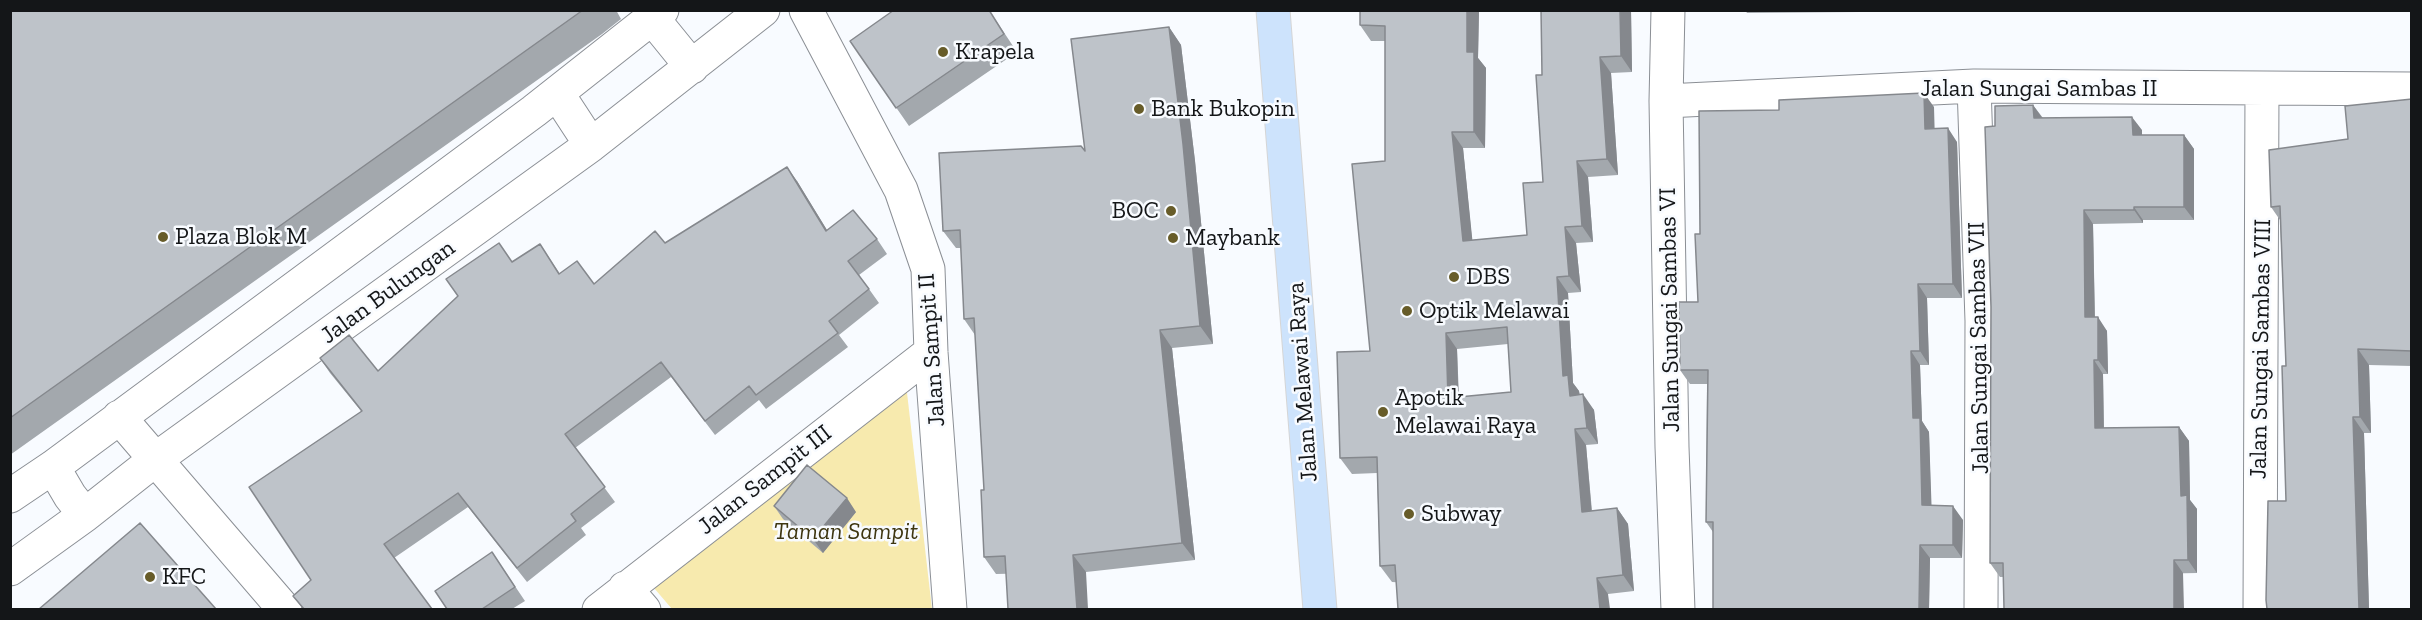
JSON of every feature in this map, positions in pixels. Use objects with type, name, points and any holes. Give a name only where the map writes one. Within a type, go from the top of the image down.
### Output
[{"type":"main road","name":"Jalan Melawai Raya","points":[[1273,10],[1320,609]]},
{"type":"street","name":"Jalan Bulungan","points":[[10,569],[86,515],[156,459],[591,146],[763,10]]},
{"type":"street","name":"Jalan Sampit II","points":[[806,10],[900,190],[928,268],[931,352],[950,609]]},
{"type":"street","name":"Jalan Sungai Sambas VI","points":[[1668,10],[1666,101],[1672,447],[1678,609]]},
{"type":"street","points":[[10,496],[53,467],[557,93],[657,15],[692,67]]},
{"type":"street","name":"Jalan Sungai Sambas II","points":[[1666,101],[1974,86],[2412,88]]},
{"type":"street","name":"Jalan Sungai Sambas VII","points":[[1974,86],[1982,321],[1981,609]]},
{"type":"street","name":"Jalan Sungai Sambas VIII","points":[[2260,609],[2262,89]]},
{"type":"street","points":[[557,93],[591,146]]},
{"type":"street","name":"Jalan Sampit III","points":[[599,609],[635,599],[931,352]]},
{"type":"street","points":[[119,417],[285,609]]},
{"type":"street","points":[[53,467],[70,496],[86,515]]},
{"type":"green space","name":"Taman Sampit","points":[[906,384],[932,609],[672,609],[654,588]]},
{"type":"building","name":"Plaza Blok M","points":[[10,10],[583,10],[10,418]]},
{"type":"building","points":[[894,10],[989,10],[1004,34],[896,108],[850,41]]},
{"type":"building","points":[[1360,10],[1467,10],[1467,52],[1474,52],[1474,132],[1452,132],[1463,241],[1527,235],[1523,183],[1543,182],[1536,75],[1542,75],[1541,10],[1620,10],[1621,56],[1600,57],[1607,159],[1577,161],[1582,226],[1565,227],[1569,276],[1557,277],[1563,376],[1568,375],[1570,396],[1583,394],[1587,428],[1575,429],[1582,512],[1617,508],[1623,575],[1597,578],[1600,609],[1398,609],[1395,565],[1380,566],[1377,457],[1340,458],[1337,352],[1370,351],[1352,164],[1385,161],[1385,26],[1360,25]],"holes":[[[1507,327],[1511,392],[1448,398],[1446,333]]]},
{"type":"building","points":[[1169,27],[1183,144],[1200,326],[1160,330],[1182,543],[1073,555],[1077,609],[1008,609],[1005,556],[984,557],[981,490],[984,490],[974,318],[964,319],[960,230],[943,231],[939,153],[1081,146],[1085,151],[1071,39]]},
{"type":"building","points":[[1924,93],[1925,129],[1948,128],[1953,284],[1918,284],[1920,351],[1911,351],[1913,418],[1920,418],[1922,505],[1953,506],[1953,545],[1920,545],[1919,609],[1713,609],[1713,522],[1706,522],[1708,370],[1680,370],[1679,302],[1698,302],[1695,234],[1700,234],[1699,111],[1779,110],[1779,100]]},
{"type":"building","points":[[2412,99],[2412,351],[2358,349],[2360,417],[2353,417],[2359,609],[2267,609],[2268,501],[2286,501],[2282,366],[2286,366],[2280,206],[2271,207],[2269,150],[2348,139],[2345,106]]},
{"type":"building","points":[[2033,105],[2034,118],[2132,117],[2133,135],[2184,135],[2184,207],[2084,210],[2085,317],[2098,317],[2098,360],[2094,360],[2095,428],[2179,427],[2181,496],[2187,495],[2188,560],[2174,560],[2174,609],[2004,609],[2003,563],[1990,563],[1991,307],[1985,127],[1995,126],[1995,106]]},
{"type":"building","points":[[787,167],[826,231],[853,210],[877,239],[848,261],[869,289],[829,321],[838,333],[756,395],[749,386],[705,421],[661,362],[565,434],[605,487],[571,514],[576,521],[517,568],[458,493],[384,544],[432,609],[304,609],[293,596],[311,580],[249,487],[362,411],[320,358],[349,335],[378,371],[458,296],[446,279],[499,243],[512,262],[540,244],[559,274],[577,261],[594,284],[655,231],[665,243]]},
{"type":"building","points":[[807,465],[847,498],[813,539],[774,506]]},
{"type":"building","points":[[140,523],[216,609],[39,609]]},
{"type":"building","points":[[492,552],[515,587],[482,609],[447,609],[435,591]]},
{"type":"place","name":"Krapela","points":[[943,52]]},
{"type":"place","name":"Bank Bukopin","points":[[1139,109]]},
{"type":"place","name":"BOC","points":[[1171,211]]},
{"type":"place","name":"Plaza Blok M","points":[[163,237]]},
{"type":"place","name":"Maybank","points":[[1173,238]]},
{"type":"place","name":"DBS","points":[[1454,277]]},
{"type":"place","name":"Optik Melawai","points":[[1407,311]]},
{"type":"place","name":"Apotik Melawai Raya","points":[[1383,412]]},
{"type":"place","name":"Subway","points":[[1409,514]]},
{"type":"place","name":"KFC","points":[[150,577]]}]
